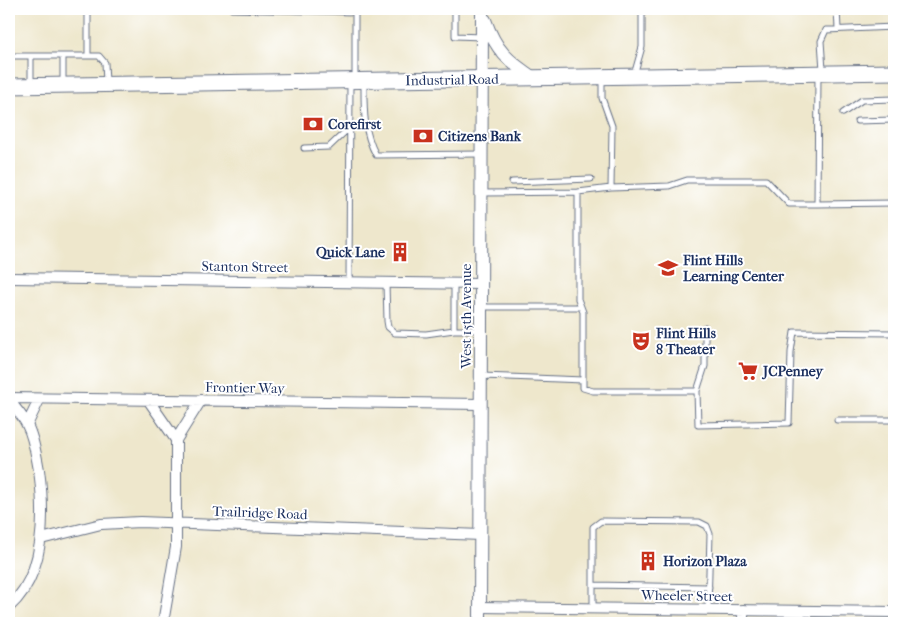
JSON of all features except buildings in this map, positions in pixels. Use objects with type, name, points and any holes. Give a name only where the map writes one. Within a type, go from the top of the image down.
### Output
[{"type":"main road","name":"Industrial Road","points":[[9,86],[894,72]]},
{"type":"street","name":"West 15th Avenue","points":[[480,623],[482,11]]},
{"type":"street","points":[[482,11],[494,43],[504,56],[535,79]]},
{"type":"street","name":"Stanton Street","points":[[9,278],[482,284]]},
{"type":"street","points":[[9,399],[27,425],[36,451],[42,491],[41,539],[38,555],[30,576],[15,601],[9,607]]},
{"type":"street","name":"Frontier Way","points":[[9,399],[481,404]]},
{"type":"street","points":[[27,425],[39,400]]},
{"type":"street","points":[[163,623],[174,567],[176,440],[201,400]]},
{"type":"street","points":[[150,401],[176,440]]},
{"type":"street","name":"Trailridge Road","points":[[41,539],[101,524],[140,522],[481,535]]},
{"type":"street","name":"Wheeler Street","points":[[480,607],[894,612]]},
{"type":"street","points":[[743,610],[743,623]]},
{"type":"lane","points":[[88,9],[88,56]]},
{"type":"lane","points":[[232,9],[355,10],[356,82],[349,128],[348,282]]},
{"type":"lane","points":[[455,9],[455,36],[482,37]]},
{"type":"lane","points":[[634,76],[642,47],[642,9]]},
{"type":"lane","points":[[838,9],[838,29]]},
{"type":"lane","points":[[817,204],[821,41],[826,30],[894,28]]},
{"type":"lane","points":[[9,56],[99,56],[104,60],[106,85]]},
{"type":"lane","points":[[31,56],[31,86]]},
{"type":"lane","points":[[63,56],[63,86]]},
{"type":"lane","points":[[602,77],[602,98],[612,126],[611,188]]},
{"type":"lane","points":[[356,82],[368,140],[376,155],[482,154]]},
{"type":"lane","points":[[843,114],[862,100],[894,99]]},
{"type":"lane","points":[[857,121],[894,120]]},
{"type":"lane","points":[[304,148],[329,147],[349,128]]},
{"type":"lane","points":[[512,182],[591,179]]},
{"type":"lane","points":[[482,193],[578,192],[611,188],[669,186],[687,180],[766,180],[788,204],[894,203]]},
{"type":"lane","points":[[578,192],[578,300],[583,312],[583,388],[590,390],[697,391]]},
{"type":"lane","points":[[386,283],[386,321],[388,327],[395,334],[482,330]]},
{"type":"lane","points":[[454,284],[454,330]]},
{"type":"lane","points":[[482,307],[581,307]]},
{"type":"lane","points":[[705,327],[705,366],[697,391],[698,425],[789,423],[790,352],[794,332],[894,333]]},
{"type":"lane","points":[[481,376],[583,380]]},
{"type":"lane","points":[[838,420],[894,420]]},
{"type":"lane","points":[[593,609],[593,527],[601,521],[699,522],[707,526],[710,534],[708,610]]},
{"type":"lane","points":[[593,585],[709,587]]},
{"type":"green space","points":[[590,620],[637,620],[637,623],[590,623]]},
{"type":"green space","points":[[661,620],[707,620],[707,623],[661,623]]},
{"type":"place","name":"Corefirst","points":[[313,124]]},
{"type":"place","name":"Citizens Bank","points":[[423,136]]},
{"type":"place","name":"Quick Lane","points":[[400,252]]},
{"type":"place","name":"Flint Hills Learning Center","points":[[668,268]]},
{"type":"place","name":"Flint Hills 8 Theater","points":[[641,341]]},
{"type":"place","name":"JCPenney","points":[[748,371]]},
{"type":"place","name":"Horizon Plaza","points":[[648,561]]}]
